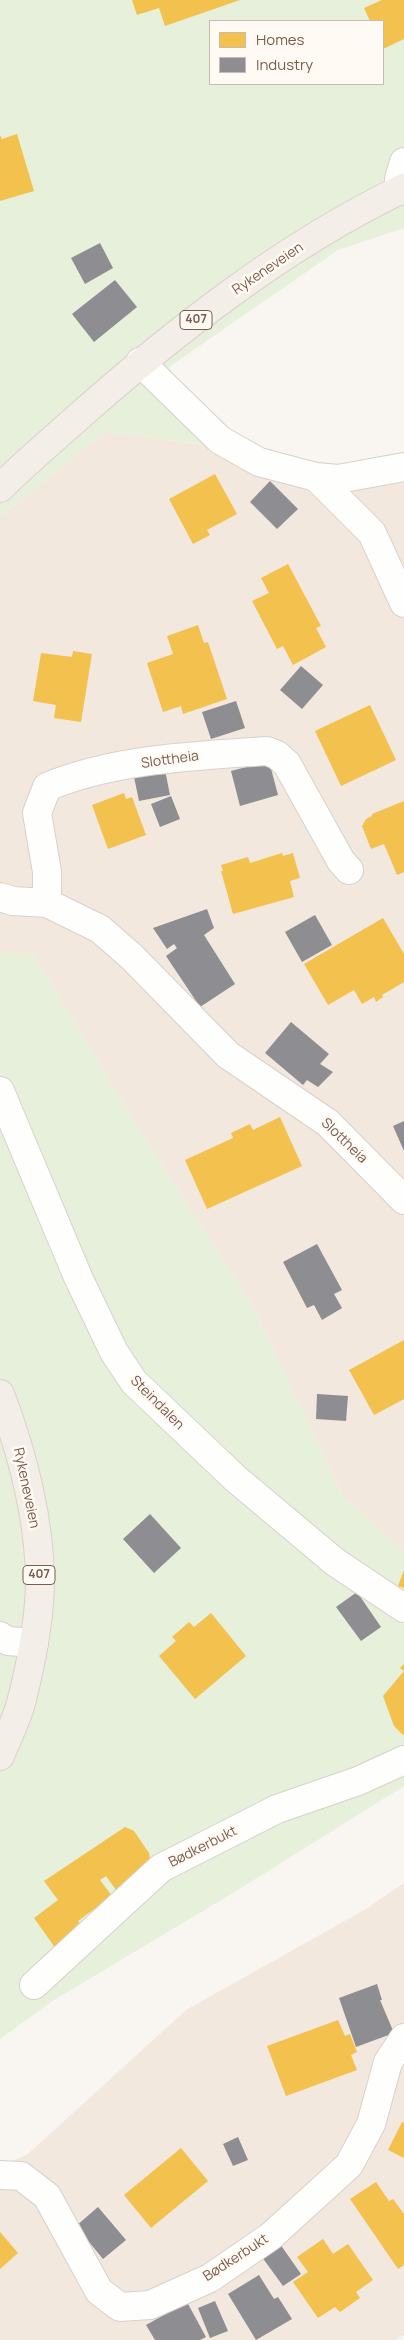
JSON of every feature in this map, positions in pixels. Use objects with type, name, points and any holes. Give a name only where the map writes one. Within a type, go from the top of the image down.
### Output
[{"type":"main road","name":"Rykeneveien","points":[[0,488],[140,362],[257,276],[343,221],[402,190]]},
{"type":"main road","name":"Rykeneveien","points":[[0,1394],[11,1422],[34,1513],[40,1580],[34,1643],[20,1704],[0,1756]]},
{"type":"street","points":[[402,190],[399,179],[404,162]]},
{"type":"street","points":[[140,362],[220,440],[259,462],[316,477],[338,479],[404,467]]},
{"type":"street","points":[[316,477],[372,533],[404,603]]},
{"type":"street","name":"Slottheia","points":[[46,903],[47,872],[37,813],[47,787],[74,776],[179,757],[266,751],[277,755],[287,764],[342,861],[350,870]]},
{"type":"street","name":"Slottheia","points":[[0,896],[13,901],[46,903],[100,929],[132,957],[228,1055],[328,1123],[404,1200]]},
{"type":"street","name":"Steindalen","points":[[0,1091],[78,1277],[114,1352],[134,1382],[236,1479],[320,1550],[404,1608]]},
{"type":"street","points":[[0,1636],[8,1641],[34,1643]]},
{"type":"street","name":"Bødkerbukt","points":[[34,1985],[161,1868],[277,1809],[358,1781],[404,1760]]},
{"type":"street","name":"Bødkerbukt","points":[[0,2175],[21,2176],[47,2196],[99,2291],[120,2306],[150,2305],[210,2278],[271,2236],[348,2166],[372,2124],[388,2062],[404,2038]]},
{"type":"shaded area","points":[[106,431],[318,462],[404,471],[404,1552],[343,1496],[252,1305],[140,1131],[34,956],[0,952],[0,517]]},
{"type":"shaded area","points":[[404,1883],[404,2335],[396,2340],[0,2340],[0,2167],[28,2154],[186,2010],[366,1909]]},
{"type":"green space","points":[[0,0],[404,0],[404,228],[338,250],[169,367],[217,447],[106,431],[0,517]]},
{"type":"green space","points":[[0,952],[34,956],[140,1131],[252,1305],[343,1496],[404,1552],[404,1786],[233,1893],[54,2000],[0,2039]]},
{"type":"building: Homes","points":[[132,0],[240,0],[165,26],[159,8],[137,15]]},
{"type":"building: Homes","points":[[382,0],[404,0],[404,39],[384,49],[384,20],[370,20],[364,8]]},
{"type":"building: Homes","points":[[17,134],[34,191],[0,201],[0,135],[2,139]]},
{"type":"building: Homes","points":[[215,474],[237,514],[207,530],[210,535],[193,544],[169,499]]},
{"type":"building: Homes","points":[[288,564],[321,626],[316,628],[326,647],[293,665],[283,646],[277,649],[252,601],[269,593],[261,578]]},
{"type":"building: Homes","points":[[198,625],[204,643],[208,642],[227,699],[183,714],[181,706],[163,712],[147,663],[173,654],[167,636]]},
{"type":"building: Homes","points":[[73,651],[92,654],[81,722],[54,718],[56,705],[33,701],[41,653],[72,657]]},
{"type":"building: Homes","points":[[370,705],[396,760],[341,786],[315,731]]},
{"type":"building: Homes","points":[[124,793],[126,799],[132,797],[146,835],[108,849],[92,805]]},
{"type":"building: Homes","points":[[404,801],[404,872],[397,875],[384,844],[371,849],[362,826],[372,814]]},
{"type":"building: Homes","points":[[282,853],[283,856],[293,853],[300,878],[290,881],[294,897],[233,914],[221,865],[248,857],[250,863]]},
{"type":"building: Homes","points":[[383,918],[404,954],[404,982],[382,995],[383,997],[376,1002],[374,997],[362,1004],[354,990],[328,1005],[304,964]]},
{"type":"building: Homes","points":[[280,1117],[302,1166],[207,1209],[185,1160],[233,1138],[231,1133],[250,1124],[253,1130]]},
{"type":"building: Homes","points":[[404,1340],[404,1399],[374,1415],[349,1370]]},
{"type":"building: Homes","points":[[404,1570],[404,1588],[398,1586]]},
{"type":"building: Homes","points":[[211,1613],[246,1656],[195,1699],[159,1656],[176,1641],[172,1637],[189,1622],[194,1627]]},
{"type":"building: Homes","points":[[404,1671],[403,1735],[394,1726],[383,1696]]},
{"type":"building: Homes","points":[[125,1827],[134,1831],[149,1853],[151,1866],[116,1890],[106,1876],[100,1880],[112,1896],[78,1921],[85,1929],[56,1949],[34,1918],[58,1900],[44,1881]]},
{"type":"building: Homes","points":[[338,2020],[345,2036],[350,2034],[357,2052],[351,2055],[357,2070],[286,2096],[267,2046]]},
{"type":"building: Homes","points":[[402,2122],[404,2123],[404,2158],[388,2150]]},
{"type":"building: Homes","points":[[181,2148],[208,2181],[151,2228],[124,2195]]},
{"type":"building: Homes","points":[[376,2182],[389,2201],[393,2199],[404,2214],[404,2265],[398,2269],[350,2199]]},
{"type":"building: Homes","points":[[0,2232],[18,2253],[0,2269]]},
{"type":"building: Homes","points":[[323,2239],[333,2254],[348,2244],[373,2280],[356,2292],[360,2298],[340,2312],[335,2307],[318,2318],[293,2282],[308,2272],[297,2257]]},
{"type":"building: Industry","points":[[100,243],[113,268],[85,284],[71,258]]},
{"type":"building: Industry","points":[[115,280],[137,307],[94,342],[72,314]]},
{"type":"building: Industry","points":[[270,481],[298,509],[277,529],[250,502]]},
{"type":"building: Industry","points":[[301,666],[323,685],[302,709],[280,690]]},
{"type":"building: Industry","points":[[236,701],[245,728],[211,739],[202,712]]},
{"type":"building: Industry","points":[[269,761],[278,795],[240,806],[231,771]]},
{"type":"building: Industry","points":[[165,770],[170,795],[139,801],[134,777]]},
{"type":"building: Industry","points":[[171,796],[180,819],[160,827],[151,804]]},
{"type":"building: Industry","points":[[207,909],[214,928],[204,935],[235,984],[200,1007],[166,956],[177,948],[174,944],[167,949],[153,928]]},
{"type":"building: Industry","points":[[315,915],[332,945],[302,962],[285,932]]},
{"type":"building: Industry","points":[[291,1022],[329,1054],[320,1064],[333,1072],[318,1087],[307,1080],[303,1085],[265,1053]]},
{"type":"building: Industry","points":[[404,1121],[404,1151],[393,1126]]},
{"type":"building: Industry","points":[[317,1244],[342,1290],[334,1294],[342,1308],[322,1320],[314,1305],[307,1308],[283,1262]]},
{"type":"building: Industry","points":[[317,1394],[348,1396],[346,1421],[316,1419]]},
{"type":"building: Industry","points":[[150,1514],[181,1548],[154,1573],[123,1539]]},
{"type":"building: Industry","points":[[357,1592],[381,1627],[361,1641],[336,1607]]},
{"type":"building: Industry","points":[[377,1984],[382,2000],[380,2000],[394,2033],[356,2047],[339,1998]]},
{"type":"building: Industry","points":[[238,2137],[248,2160],[233,2166],[223,2144]]},
{"type":"building: Industry","points":[[98,2207],[126,2240],[103,2259],[76,2226]]},
{"type":"building: Industry","points":[[280,2244],[301,2274],[283,2286],[262,2257]]},
{"type":"building: Industry","points":[[259,2275],[274,2299],[278,2297],[292,2319],[256,2340],[228,2294]]},
{"type":"building: Industry","points":[[215,2301],[228,2331],[210,2338],[198,2308]]},
{"type":"building: Industry","points":[[187,2302],[206,2337],[200,2340],[155,2340],[146,2325]]}]
